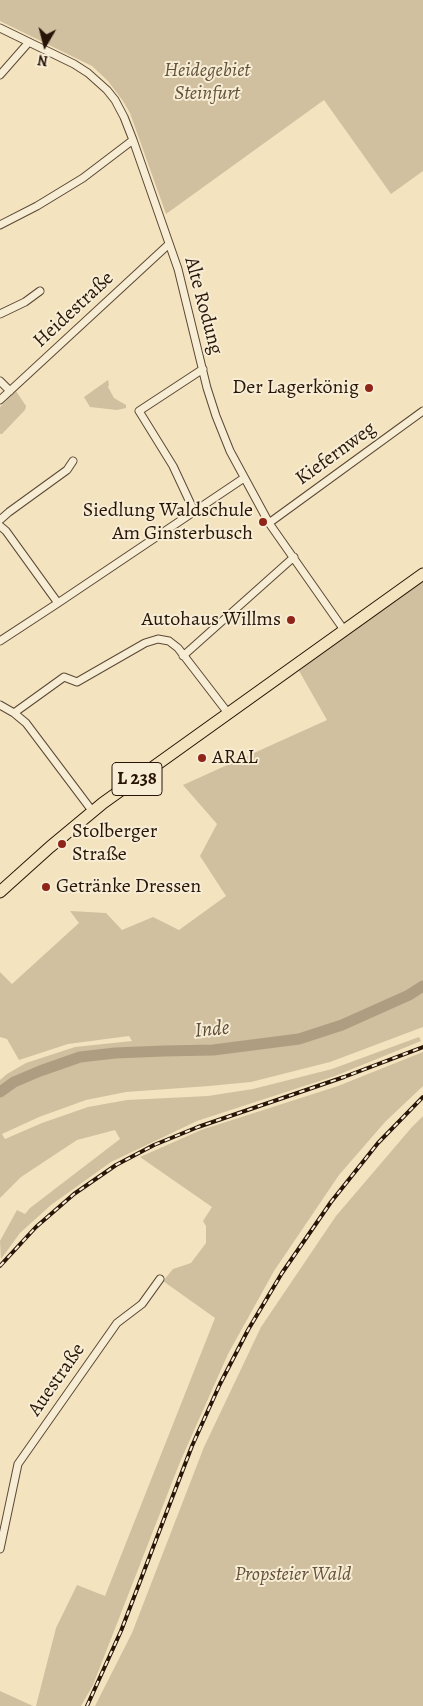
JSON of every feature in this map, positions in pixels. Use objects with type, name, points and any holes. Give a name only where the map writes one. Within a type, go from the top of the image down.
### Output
[{"type":"main road","name":"L 238","points":[[0,892],[93,812],[423,574]]},
{"type":"street","name":"Alte Rodung","points":[[0,28],[88,73],[108,90],[124,117],[182,284],[216,416],[230,451],[269,523],[344,630]]},
{"type":"street","points":[[0,75],[29,42]]},
{"type":"street","points":[[0,225],[37,206],[83,178],[133,140]]},
{"type":"street","name":"Heidestraße","points":[[0,400],[169,244]]},
{"type":"street","points":[[0,314],[25,302],[40,291]]},
{"type":"street","points":[[194,512],[170,460],[140,411],[203,369]]},
{"type":"street","points":[[0,381],[10,391]]},
{"type":"street","name":"Kiefernweg","points":[[269,523],[423,411]]},
{"type":"street","points":[[0,520],[67,470],[73,461]]},
{"type":"street","points":[[0,640],[244,478]]},
{"type":"street","points":[[0,526],[6,531],[58,603]]},
{"type":"street","points":[[183,656],[294,557]]},
{"type":"street","points":[[14,713],[64,677],[77,682],[145,642],[158,639],[169,641],[178,648],[228,713]]},
{"type":"street","points":[[0,705],[14,713],[30,728],[93,812]]},
{"type":"street","name":"Auestraße","points":[[0,1549],[4,1515],[18,1464],[117,1323],[142,1304],[160,1279]]},
{"type":"green space","name":"Heidegebiet Steinfurt","points":[[0,0],[423,0],[423,171],[391,194],[324,100],[166,214],[130,113],[108,81],[92,66],[0,21]]},
{"type":"green space","points":[[108,380],[108,387],[114,398],[126,405],[126,408],[117,410],[90,407],[84,397]]},
{"type":"green space","points":[[16,391],[26,406],[25,410],[0,434],[0,407]]},
{"type":"green space","points":[[423,580],[423,1027],[330,1062],[251,1082],[126,1092],[86,1100],[39,1117],[2,1134],[5,1139],[42,1123],[88,1107],[127,1100],[208,1096],[253,1089],[332,1069],[419,1037],[421,1041],[335,1076],[197,1121],[111,1162],[51,1205],[20,1233],[1,1259],[0,1241],[17,1210],[25,1214],[30,1208],[120,1139],[115,1130],[77,1140],[21,1177],[0,1198],[0,1080],[26,1063],[75,1047],[132,1041],[129,1036],[68,1044],[19,1060],[7,1039],[0,1037],[0,972],[12,984],[79,923],[70,911],[106,913],[122,930],[153,917],[179,930],[226,896],[200,856],[217,824],[183,785],[327,720],[298,669]]},
{"type":"green space","points":[[423,1052],[423,1086],[385,1122],[339,1175],[274,1271],[228,1354],[180,1462],[93,1685],[81,1706],[36,1706],[56,1628],[77,1585],[105,1596],[215,1318],[163,1281],[173,1269],[191,1263],[206,1243],[206,1226],[203,1221],[212,1207],[140,1157],[201,1130],[338,1086]]},
{"type":"green space","name":"Propsteier Wald","points":[[423,1116],[423,1706],[95,1706],[132,1633],[204,1447],[261,1327],[336,1216]]},
{"type":"green space","points":[[0,1691],[33,1706],[0,1706]]},
{"type":"waterway","name":"Inde","points":[[0,1092],[14,1082],[80,1057],[115,1053],[213,1050],[299,1039],[342,1025],[409,995],[423,986]]},
{"type":"railway","points":[[0,1266],[36,1227],[74,1194],[116,1165],[154,1145],[198,1127],[344,1077],[423,1047]]},
{"type":"railway","points":[[87,1706],[121,1631],[192,1446],[220,1384],[248,1330],[282,1273],[331,1202],[378,1143],[423,1097]]},
{"type":"place","name":"Der Lagerkönig","points":[[369,388]]},
{"type":"place","name":"Siedlung Waldschule Am Ginsterbusch","points":[[263,522]]},
{"type":"place","name":"Autohaus Willms","points":[[291,620]]},
{"type":"place","name":"ARAL","points":[[202,758]]},
{"type":"place","name":"Stolberger Straße","points":[[62,844]]},
{"type":"place","name":"Getränke Dressen","points":[[46,887]]}]
